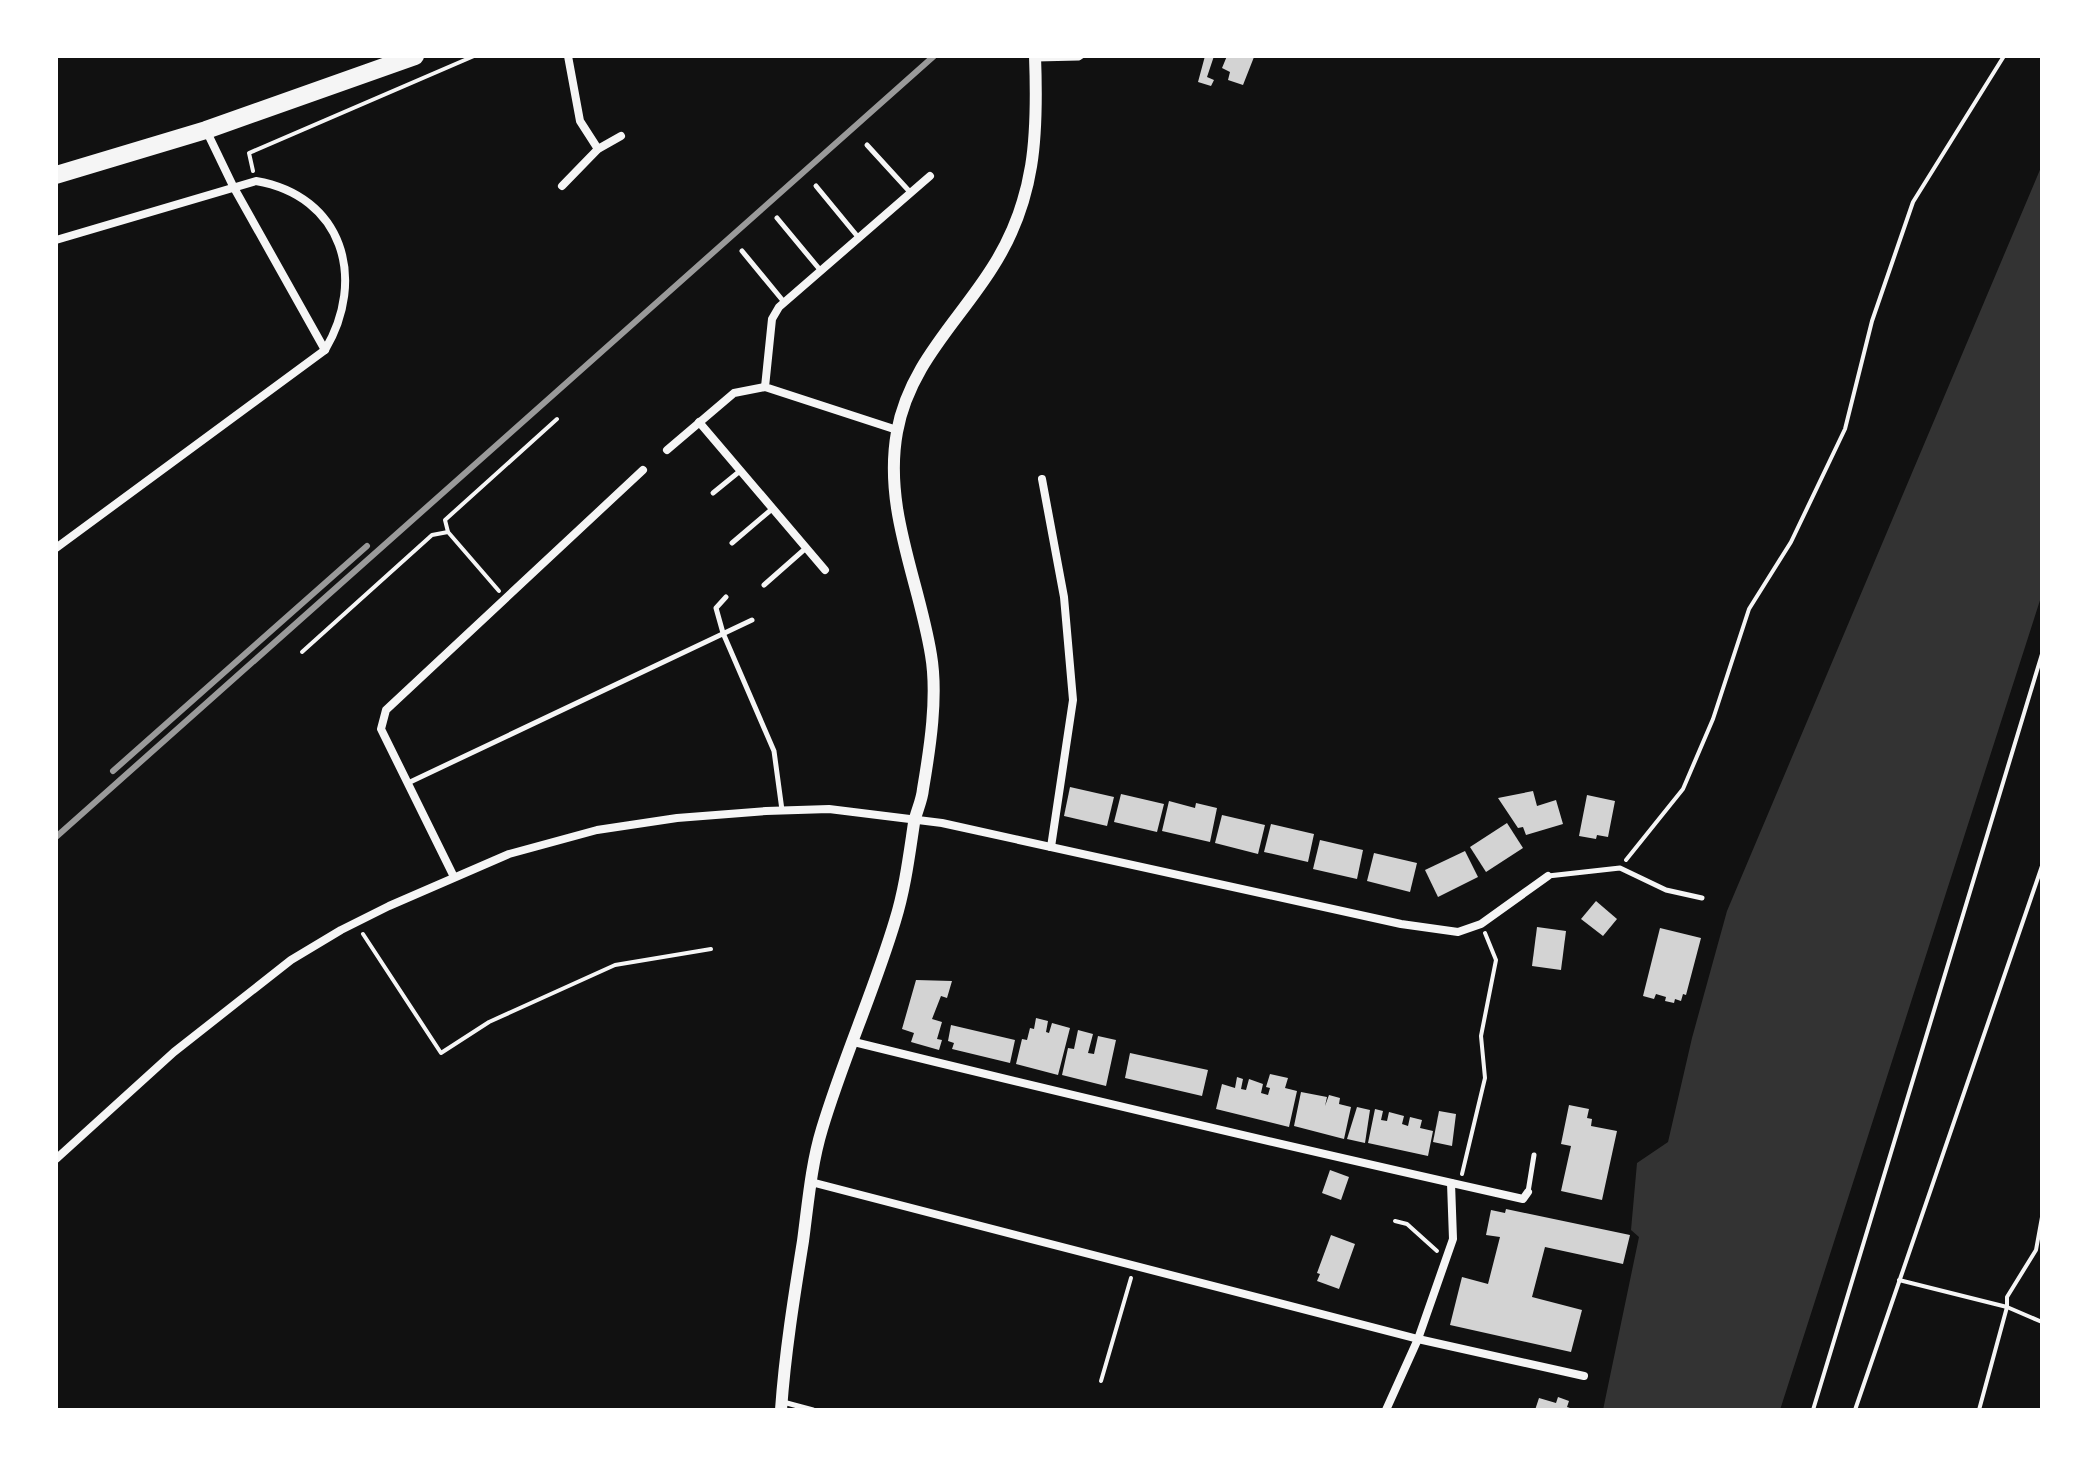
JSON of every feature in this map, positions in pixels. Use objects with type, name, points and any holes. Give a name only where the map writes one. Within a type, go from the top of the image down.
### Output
[{"type":"highway","points":[[56,175],[206,130],[415,56]]},
{"type":"street","points":[[568,56],[580,121],[598,149]]},
{"type":"street","points":[[781,1406],[811,1182],[821,1131],[896,919],[907,875],[914,820],[923,793],[933,703],[932,660],[897,515],[894,484],[897,430],[916,375],[935,343],[992,268],[1019,215],[1034,159],[1037,111],[1035,57]]},
{"type":"street","points":[[206,130],[233,186],[325,350]]},
{"type":"street","points":[[562,186],[598,149],[621,136]]},
{"type":"street","points":[[765,387],[772,319],[784,302],[930,176]]},
{"type":"street","points":[[56,240],[256,181],[277,184],[310,204],[330,225],[342,247],[347,271],[336,331],[325,350],[56,548]]},
{"type":"street","points":[[667,450],[734,393],[765,387],[897,430]]},
{"type":"street","points":[[699,422],[825,570]]},
{"type":"street","points":[[454,877],[381,729],[386,710],[643,470]]},
{"type":"street","points":[[1042,479],[1064,597],[1073,700],[1051,847]]},
{"type":"street","points":[[56,533],[69,538]]},
{"type":"street","points":[[56,1159],[163,1062],[291,960],[356,922],[454,877],[509,854],[597,830],[677,818],[829,809],[942,823],[1431,930],[1458,932],[1481,924],[1548,876]]},
{"type":"street","points":[[854,1042],[1144,1114],[1455,1184],[1523,1199],[1528,1192]]},
{"type":"street","points":[[811,1182],[1134,1268],[1418,1339],[1584,1376]]},
{"type":"street","points":[[1386,1410],[1418,1339],[1453,1239],[1455,1184]]},
{"type":"lane","points":[[1035,57],[1082,56]]},
{"type":"lane","points":[[867,145],[910,193]]},
{"type":"lane","points":[[816,186],[859,238]]},
{"type":"lane","points":[[777,218],[821,271]]},
{"type":"lane","points":[[742,251],[784,302]]},
{"type":"lane","points":[[713,493],[740,471]]},
{"type":"lane","points":[[732,543],[772,509]]},
{"type":"lane","points":[[764,585],[806,548]]},
{"type":"lane","points":[[726,597],[716,608],[723,633],[774,751],[782,810]]},
{"type":"lane","points":[[407,784],[752,620]]},
{"type":"lane","points":[[1548,876],[1620,868],[1666,890],[1702,898]]},
{"type":"lane","points":[[1528,1192],[1534,1155]]},
{"type":"lane","points":[[781,1406],[813,1410]]},
{"type":"path","points":[[256,181],[249,153],[474,56]]},
{"type":"path","points":[[1620,868],[1683,789],[1713,719],[1749,609],[1791,542],[1845,429],[1872,321],[1913,202],[2004,56]]},
{"type":"path","points":[[506,599],[448,532],[445,520],[557,419]]},
{"type":"path","points":[[302,652],[432,535],[448,532]]},
{"type":"path","points":[[1813,1410],[2042,654]]},
{"type":"path","points":[[1855,1410],[2042,866]]},
{"type":"path","points":[[356,922],[441,1053],[489,1022],[615,965],[711,949]]},
{"type":"path","points":[[1455,1184],[1485,1078],[1481,1036],[1496,960],[1481,924]]},
{"type":"path","points":[[1979,1410],[2007,1307],[2007,1297],[2036,1250],[2042,1217]]},
{"type":"path","points":[[1395,1221],[1407,1224],[1444,1259]]},
{"type":"path","points":[[1101,1381],[1134,1268]]},
{"type":"path","points":[[1899,1280],[2007,1307],[2042,1322]]},
{"type":"shaded area","points":[[2042,165],[2042,594],[1780,1410],[1603,1410],[1639,1237],[1631,1230],[1637,1163],[1668,1142],[1692,1038],[1727,911]]},
{"type":"building","points":[[1205,56],[1214,56],[1207,77],[1214,80],[1211,86],[1198,82]]},
{"type":"building","points":[[1227,56],[1254,57],[1243,85],[1228,80],[1230,72],[1222,68]]},
{"type":"building","points":[[1070,787],[1114,797],[1107,826],[1064,816]]},
{"type":"building","points":[[1533,791],[1537,806],[1556,800],[1563,824],[1526,835],[1523,827],[1518,828],[1498,798]]},
{"type":"building","points":[[1121,794],[1164,804],[1157,832],[1114,822]]},
{"type":"building","points":[[1587,795],[1615,801],[1608,837],[1597,835],[1596,839],[1579,836]]},
{"type":"building","points":[[1169,801],[1195,808],[1196,803],[1217,808],[1210,842],[1162,831]]},
{"type":"building","points":[[1222,815],[1265,825],[1258,854],[1215,843]]},
{"type":"building","points":[[1507,823],[1523,848],[1486,872],[1470,847]]},
{"type":"building","points":[[1271,824],[1314,834],[1308,862],[1264,852]]},
{"type":"building","points":[[1320,840],[1363,850],[1357,879],[1313,869]]},
{"type":"building","points":[[1465,851],[1478,877],[1438,897],[1425,870]]},
{"type":"building","points":[[1374,853],[1417,863],[1410,892],[1367,881]]},
{"type":"building","points":[[1596,901],[1617,919],[1603,936],[1581,919]]},
{"type":"building","points":[[1537,927],[1566,931],[1561,970],[1532,966]]},
{"type":"building","points":[[1660,928],[1701,938],[1686,995],[1683,994],[1681,1001],[1675,999],[1674,1003],[1656,994],[1654,999],[1643,996]]},
{"type":"building","points":[[916,980],[952,981],[947,998],[941,996],[932,1019],[942,1022],[937,1039],[942,1040],[939,1050],[911,1042],[914,1033],[902,1029]]},
{"type":"building","points":[[1036,1018],[1048,1021],[1046,1032],[1049,1033],[1052,1023],[1070,1028],[1058,1075],[1016,1064],[1022,1039],[1027,1040]]},
{"type":"building","points":[[951,1025],[1015,1040],[1010,1063],[952,1049],[954,1043],[948,1041]]},
{"type":"building","points":[[1078,1030],[1093,1034],[1088,1053],[1094,1054],[1098,1036],[1116,1040],[1106,1086],[1062,1075],[1068,1048],[1074,1049]]},
{"type":"building","points":[[1130,1053],[1208,1070],[1202,1096],[1125,1078]]},
{"type":"building","points":[[1270,1074],[1288,1078],[1285,1088],[1297,1091],[1289,1127],[1216,1109],[1222,1084],[1235,1088],[1237,1077],[1243,1079],[1241,1089],[1246,1090],[1249,1079],[1263,1084],[1261,1093],[1268,1095],[1270,1088],[1266,1087]]},
{"type":"building","points":[[1301,1092],[1327,1097],[1325,1106],[1329,1095],[1340,1098],[1339,1104],[1351,1107],[1344,1139],[1294,1126]]},
{"type":"building","points":[[1569,1105],[1589,1109],[1587,1118],[1592,1119],[1591,1126],[1617,1131],[1602,1200],[1561,1191],[1571,1146],[1561,1144]]},
{"type":"building","points":[[1357,1107],[1370,1110],[1365,1143],[1347,1139]]},
{"type":"building","points":[[1375,1109],[1383,1111],[1381,1120],[1387,1121],[1389,1112],[1404,1116],[1402,1124],[1408,1126],[1410,1117],[1422,1120],[1420,1128],[1433,1131],[1428,1156],[1368,1143]]},
{"type":"building","points":[[1439,1111],[1456,1114],[1452,1146],[1433,1142]]},
{"type":"building","points":[[1330,1170],[1349,1177],[1341,1200],[1322,1193]]},
{"type":"building","points":[[1506,1209],[1630,1235],[1623,1264],[1545,1247],[1532,1297],[1582,1310],[1571,1352],[1450,1325],[1462,1277],[1488,1284],[1500,1237],[1486,1235],[1491,1210],[1505,1213]]},
{"type":"building","points":[[1331,1235],[1355,1244],[1339,1289],[1317,1281]]},
{"type":"building","points":[[1558,1397],[1569,1401],[1567,1407],[1576,1410],[1535,1410],[1539,1398],[1556,1403]]},
{"type":"railway","points":[[56,837],[934,56]]},
{"type":"railway","points":[[113,771],[367,546]]}]
